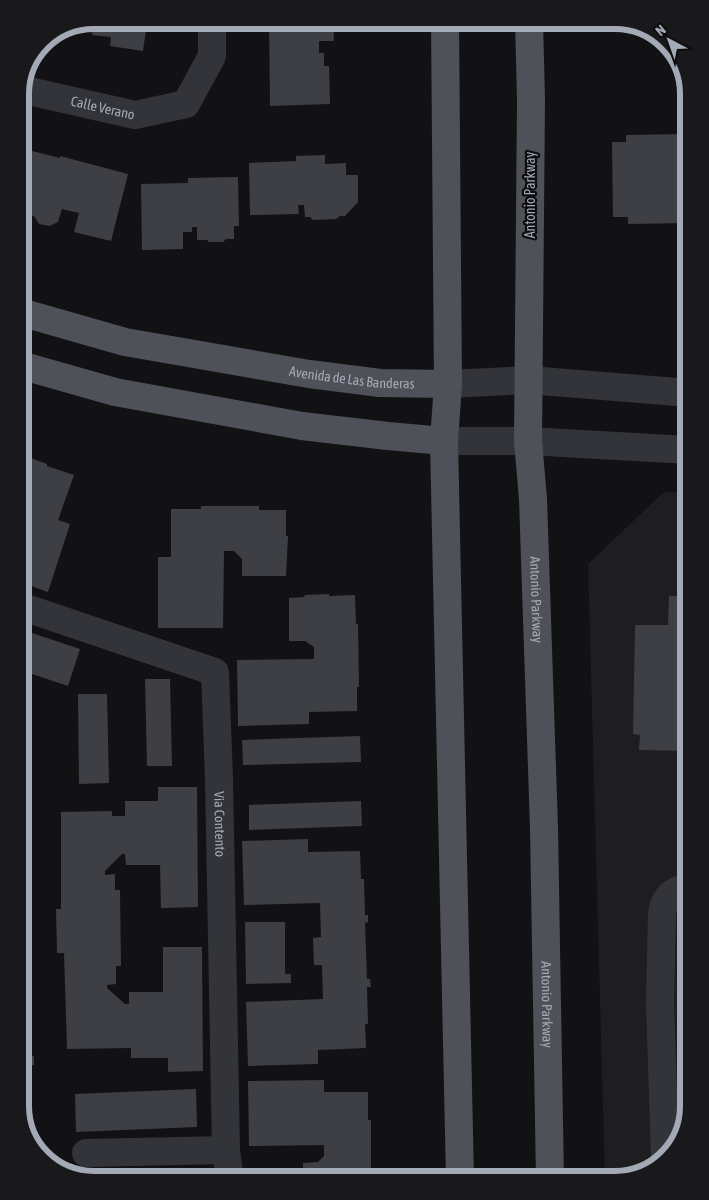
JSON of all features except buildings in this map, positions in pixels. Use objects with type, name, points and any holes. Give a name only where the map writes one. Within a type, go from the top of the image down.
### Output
[{"type":"main road","points":[[446,29],[448,384],[444,440],[460,1171]]},
{"type":"main road","name":"Antonio Parkway","points":[[529,29],[528,441],[533,499],[543,818],[550,1171]]},
{"type":"main road","name":"Avenida de Las Banderas","points":[[29,315],[124,342],[300,373],[380,383],[448,384]]},
{"type":"main road","points":[[29,368],[115,392],[302,426],[388,436],[444,440]]},
{"type":"street","name":"Calle Verano","points":[[29,91],[135,115],[186,104],[212,56],[212,29]]},
{"type":"street","name":"Avenida de Las Banderas","points":[[448,384],[528,380],[680,392]]},
{"type":"street","points":[[444,440],[528,441],[680,449]]},
{"type":"street","name":"Via Contento","points":[[29,609],[215,672],[219,778],[226,1150],[229,1171]]},
{"type":"street","points":[[665,1148],[660,1003],[662,913],[664,901],[680,889]]},
{"type":"street","points":[[86,1153],[226,1150]]},
{"type":"shaded area","points":[[664,492],[680,493],[680,1115],[672,1139],[658,1155],[636,1168],[615,1171],[605,1171],[588,564]]}]
